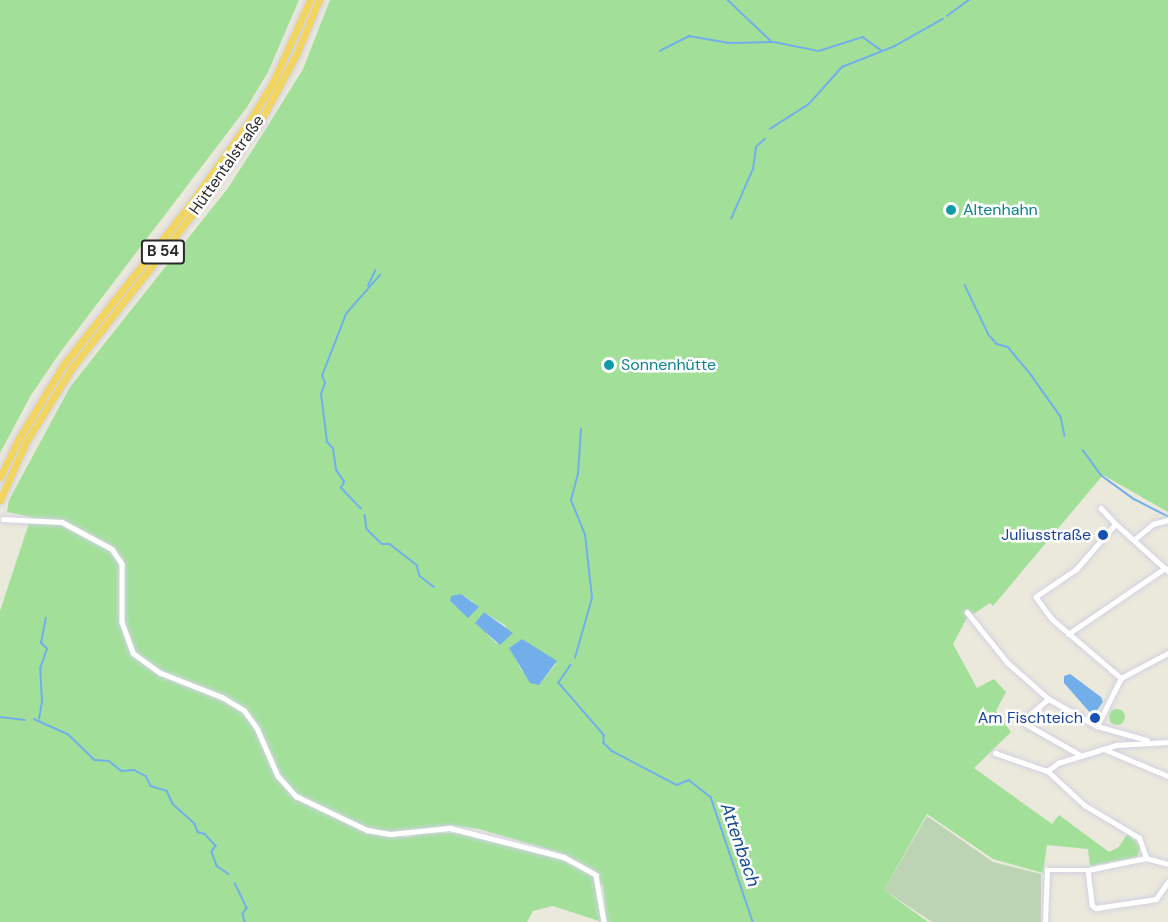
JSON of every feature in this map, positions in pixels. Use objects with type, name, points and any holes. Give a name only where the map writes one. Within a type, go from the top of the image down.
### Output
[{"type":"highway","name":"Hüttentalstraße","points":[[0,477],[19,438],[64,364],[189,206],[252,117],[273,82],[310,0]]},
{"type":"highway","name":"Hüttentalstraße","points":[[0,500],[26,442],[71,369],[195,211],[260,122],[296,55],[319,0]]},
{"type":"street","points":[[1068,634],[1166,569],[1101,508]]},
{"type":"street","points":[[3,519],[62,522],[112,549],[122,564],[122,622],[133,653],[161,673],[222,697],[244,710],[257,728],[278,776],[296,796],[367,830],[390,834],[450,828],[564,857],[596,875],[604,922]]},
{"type":"street","points":[[1134,540],[1153,524],[1168,520]]},
{"type":"street","points":[[1116,524],[1076,570],[1036,597],[1068,634],[1121,678]]},
{"type":"street","points":[[968,612],[1008,663],[1049,699],[1097,726],[1149,741],[1168,742]]},
{"type":"street","points":[[1097,726],[1121,678],[1168,653]]},
{"type":"street","points":[[1049,699],[1026,718],[1026,724],[1082,756]]},
{"type":"street","points":[[1047,771],[1104,749],[1149,741]]},
{"type":"street","points":[[1104,749],[1168,776]]},
{"type":"street","points":[[995,753],[1047,771],[1084,806],[1139,838],[1146,858]]},
{"type":"street","points":[[1045,922],[1047,870],[1088,870],[1146,858],[1168,864]]},
{"type":"street","points":[[1088,870],[1092,905],[1096,908],[1156,899],[1168,882]]},
{"type":"green space","points":[[0,0],[299,0],[268,72],[247,107],[59,354],[31,395],[0,453]]},
{"type":"green space","points":[[330,0],[1168,0],[1168,512],[1103,475],[993,606],[990,603],[967,618],[953,644],[977,688],[994,679],[1006,692],[996,711],[1011,732],[974,768],[1052,824],[1059,815],[1109,852],[1119,847],[1127,834],[1141,846],[1137,857],[1090,866],[1088,849],[1047,845],[1043,873],[993,859],[927,814],[884,890],[928,922],[607,922],[603,885],[599,885],[602,922],[553,906],[533,911],[527,922],[0,922],[0,611],[31,517],[7,512],[9,500],[70,387],[228,188],[303,69]],"holes":[[[461,594],[473,602],[456,607],[450,601]],[[484,612],[506,626],[497,644],[486,633]],[[522,639],[556,664],[539,685],[522,671],[510,649]],[[450,825],[479,829],[561,853],[564,858],[471,834],[432,832],[408,837],[377,834]]]},
{"type":"green space","points":[[1114,709],[1120,709],[1125,717],[1123,723],[1114,725],[1109,720],[1109,714]]},
{"type":"green space","points":[[927,816],[993,862],[1041,874],[1041,922],[932,922],[884,890]]},
{"type":"water","points":[[461,594],[479,607],[468,618],[450,601],[451,596]]},
{"type":"water","points":[[484,612],[513,633],[500,645],[475,623]]},
{"type":"water","points":[[522,639],[557,661],[539,685],[530,683],[509,648]]},
{"type":"water","points":[[1070,674],[1101,697],[1103,702],[1093,716],[1064,683],[1064,676]]},
{"type":"waterway","points":[[728,0],[771,41]]},
{"type":"waterway","points":[[947,16],[969,0]]},
{"type":"waterway","points":[[770,129],[809,104],[842,67],[895,46],[943,19]]},
{"type":"waterway","points":[[660,51],[689,36],[727,43],[774,42],[819,51],[863,37],[882,51]]},
{"type":"waterway","points":[[731,219],[753,169],[756,147],[765,139]]},
{"type":"waterway","points":[[368,286],[375,271]]},
{"type":"waterway","points":[[361,509],[341,488],[344,482],[336,470],[333,449],[327,442],[321,394],[325,383],[322,376],[346,314],[380,275]]},
{"type":"waterway","points":[[965,285],[989,335],[997,344],[1008,347],[1032,376],[1061,417],[1065,436]]},
{"type":"waterway","points":[[575,658],[592,598],[585,535],[571,500],[578,474],[581,429]]},
{"type":"waterway","points":[[1083,450],[1101,475],[1134,499],[1168,516]]},
{"type":"waterway","points":[[365,515],[367,529],[382,544],[390,544],[417,565],[420,576],[434,587]]},
{"type":"waterway","points":[[39,719],[42,702],[40,669],[47,649],[41,643],[46,618]]},
{"type":"waterway","name":"Attenbach","points":[[571,665],[559,683],[604,735],[604,743],[612,751],[677,785],[689,780],[711,797],[753,922]]},
{"type":"waterway","points":[[0,717],[25,720]]},
{"type":"waterway","points":[[34,719],[68,734],[95,760],[109,761],[122,771],[134,770],[146,776],[151,786],[167,791],[173,804],[195,824],[198,832],[205,834],[216,846],[212,852],[217,866],[229,874]]},
{"type":"waterway","points":[[235,883],[247,908],[243,914],[245,922]]},
{"type":"place","name":"Altenhahn","points":[[951,210]]},
{"type":"place","name":"Sonnenhütte","points":[[609,365]]},
{"type":"place","name":"Juliusstraße","points":[[1103,535]]},
{"type":"place","name":"Am Fischteich","points":[[1095,718]]}]
